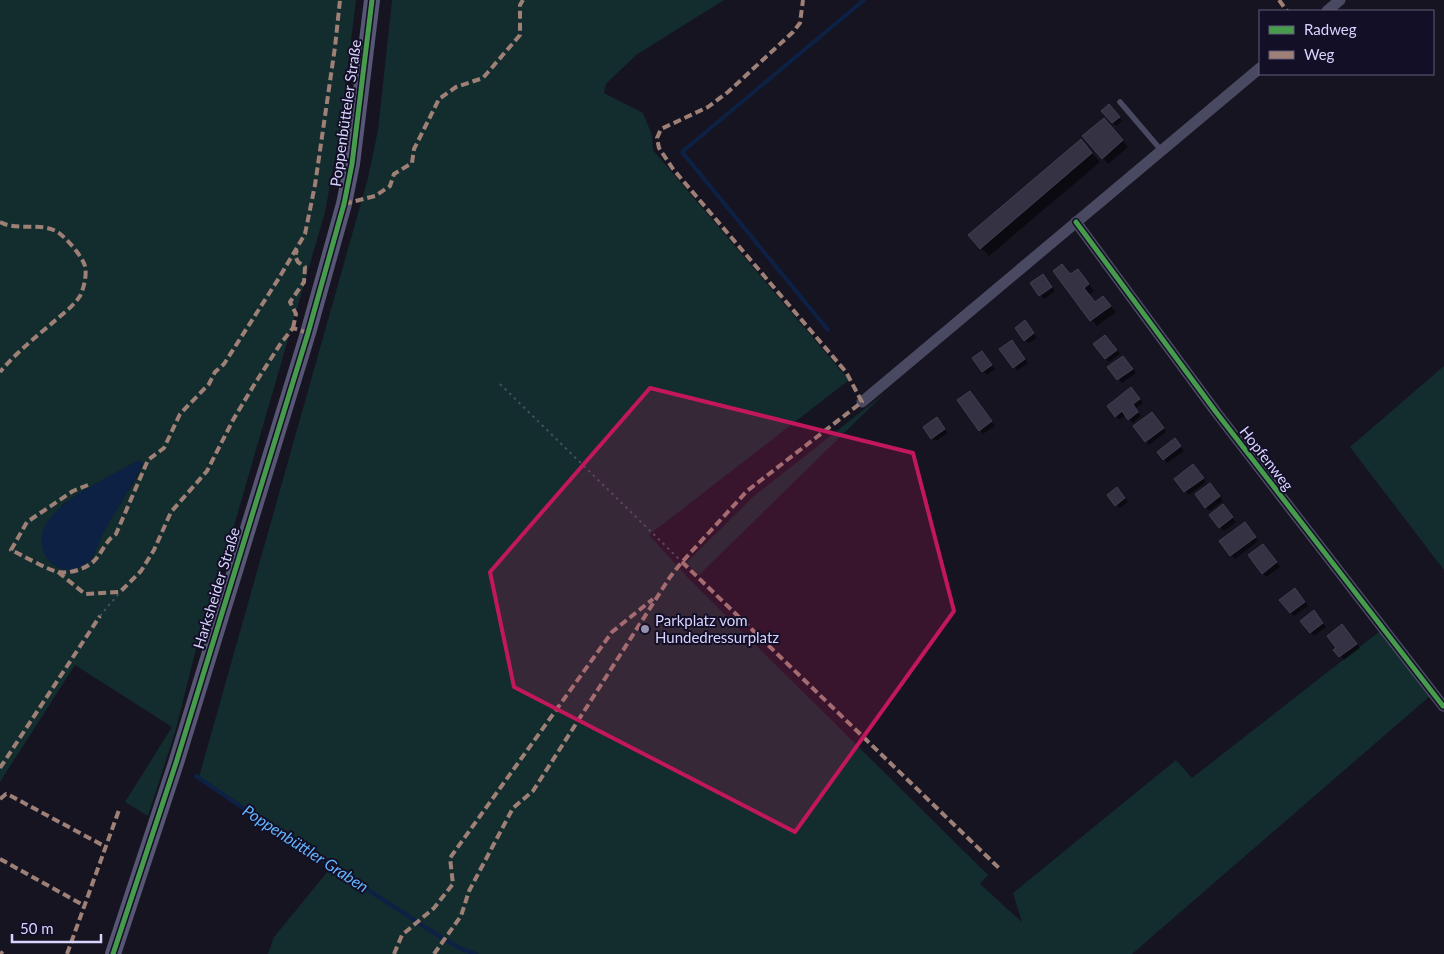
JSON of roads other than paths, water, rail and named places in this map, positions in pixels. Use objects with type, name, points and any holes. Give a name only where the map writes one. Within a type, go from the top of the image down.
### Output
[{"type":"main road","name":"Poppenbütteler Straße","points":[[337,228],[352,164],[372,0]]},
{"type":"main road","name":"Harksheider Straße","points":[[113,954],[176,763],[308,333],[337,228]]},
{"type":"street","points":[[1328,10],[1340,0]]},
{"type":"street","points":[[862,402],[1259,69]]},
{"type":"street","name":"Hopfenweg","points":[[1076,222],[1216,412],[1443,706]]},
{"type":"lane","points":[[1120,102],[1161,150]]},
{"type":"water","points":[[138,461],[143,462],[139,471],[89,561],[76,569],[67,570],[58,568],[51,563],[42,548],[44,528],[50,518],[60,508],[85,490]]},
{"type":"waterway","points":[[828,330],[682,152],[864,0]]},
{"type":"waterway","name":"Poppenbüttler Graben","points":[[196,776],[263,822],[416,921]]},
{"type":"waterway","name":"Poppenbüttler Graben","points":[[419,923],[444,939]]},
{"type":"waterway","name":"Poppenbüttler Graben","points":[[448,941],[461,949],[476,954]]},
{"type":"place","name":"Parkplatz vom Hundedressurplatz","points":[[645,629]]}]
